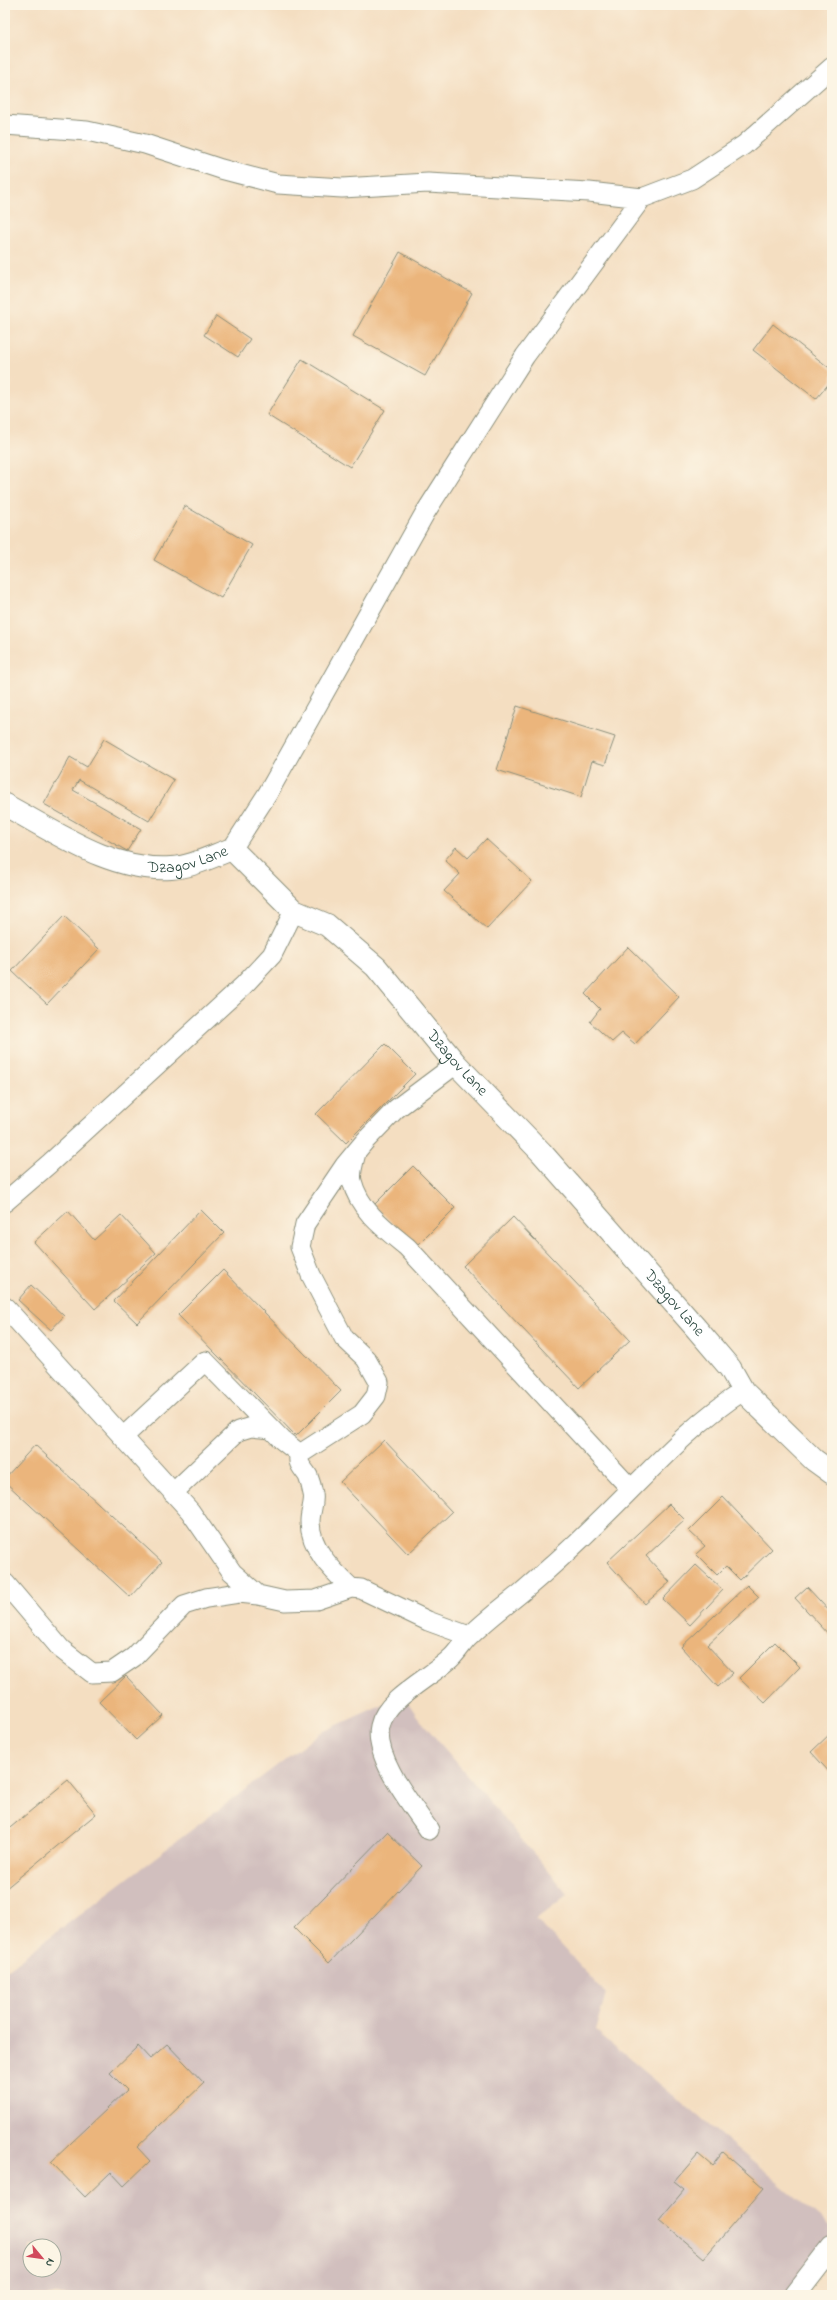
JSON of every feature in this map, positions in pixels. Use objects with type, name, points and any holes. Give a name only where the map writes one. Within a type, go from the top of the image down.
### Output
[{"type":"street","name":"Dzagov Lane","points":[[5,805],[85,848],[120,862],[147,868],[171,868],[192,864],[232,849],[294,911],[327,925],[376,967],[456,1064],[541,1152],[695,1327],[730,1368],[743,1391],[814,1460],[832,1473]]},
{"type":"street","points":[[795,2295],[832,2247]]},
{"type":"lane","points":[[5,125],[87,131],[144,144],[220,169],[278,184],[342,188],[428,183],[589,192],[642,198],[692,179],[744,145],[832,67]]},
{"type":"lane","points":[[232,849],[268,793],[425,513],[526,356],[642,198]]},
{"type":"lane","points":[[5,1202],[49,1164],[244,985],[272,955],[294,911]]},
{"type":"lane","points":[[300,1454],[362,1414],[376,1396],[379,1382],[366,1359],[341,1332],[311,1275],[300,1247],[305,1224],[356,1153],[396,1109],[456,1064]]},
{"type":"lane","points":[[356,1153],[352,1179],[359,1199],[376,1221],[407,1247],[631,1489]]},
{"type":"lane","points":[[5,1307],[190,1511],[232,1572],[258,1595]]},
{"type":"lane","points":[[123,1437],[205,1361],[271,1429],[300,1454],[300,1464],[308,1476],[314,1496],[310,1532],[319,1551],[332,1570],[351,1588]]},
{"type":"lane","points":[[429,1830],[385,1761],[379,1742],[380,1725],[388,1711],[403,1695],[448,1661],[469,1636],[546,1571],[631,1489],[687,1432],[714,1409],[743,1391]]},
{"type":"lane","points":[[173,1493],[238,1431],[251,1427],[271,1429]]},
{"type":"lane","points":[[5,1584],[61,1649],[92,1674],[112,1672],[134,1657],[184,1605],[206,1598],[239,1593],[258,1595],[285,1601],[316,1600],[351,1588],[361,1589],[428,1621],[469,1636]]},
{"type":"shaded area","points":[[403,1695],[417,1716],[568,1894],[536,1919],[606,1994],[595,2030],[832,2228],[832,2247],[795,2295],[5,2295],[5,1971],[320,1733]]},
{"type":"building","points":[[400,252],[472,293],[425,376],[353,336]]},
{"type":"building","points":[[216,316],[250,339],[238,357],[204,335]]},
{"type":"building","points":[[773,324],[832,370],[832,380],[816,399],[753,350]]},
{"type":"building","points":[[302,359],[385,410],[350,467],[267,415]]},
{"type":"building","points":[[185,506],[252,545],[221,598],[154,560]]},
{"type":"building","points":[[517,706],[615,737],[605,765],[592,761],[581,797],[497,770]]},
{"type":"building","points":[[104,739],[174,780],[149,821],[79,780],[73,790],[141,829],[127,851],[44,804],[70,757],[87,767]]},
{"type":"building","points":[[486,839],[532,881],[487,929],[444,891],[460,874],[445,860],[456,847],[468,858]]},
{"type":"building","points":[[64,916],[99,949],[47,1004],[12,971]]},
{"type":"building","points":[[628,947],[679,997],[635,1044],[622,1033],[612,1042],[590,1022],[600,1009],[585,994]]},
{"type":"building","points":[[385,1044],[415,1074],[346,1143],[316,1114]]},
{"type":"building","points":[[413,1166],[455,1208],[416,1247],[374,1205]]},
{"type":"building","points":[[201,1210],[224,1233],[137,1323],[114,1301]]},
{"type":"building","points":[[68,1211],[94,1240],[121,1215],[156,1253],[95,1309],[34,1242]]},
{"type":"building","points":[[513,1217],[630,1340],[579,1388],[463,1266]]},
{"type":"building","points":[[223,1270],[341,1391],[296,1436],[178,1315]]},
{"type":"building","points":[[31,1285],[64,1316],[51,1330],[18,1300]]},
{"type":"building","points":[[384,1440],[452,1512],[408,1554],[340,1482]]},
{"type":"building","points":[[35,1445],[162,1562],[130,1597],[5,1482],[5,1478]]},
{"type":"building","points":[[723,1497],[772,1549],[740,1580],[726,1566],[717,1575],[696,1554],[705,1546],[689,1531]]},
{"type":"building","points":[[669,1504],[685,1520],[646,1556],[670,1582],[645,1604],[607,1562]]},
{"type":"building","points":[[696,1565],[723,1590],[690,1625],[663,1599]]},
{"type":"building","points":[[747,1585],[759,1597],[707,1645],[733,1673],[718,1687],[681,1647]]},
{"type":"building","points":[[807,1587],[832,1614],[832,1638],[795,1598]]},
{"type":"building","points":[[775,1642],[800,1667],[765,1703],[739,1678]]},
{"type":"building","points":[[126,1676],[163,1715],[136,1740],[99,1702]]},
{"type":"building","points":[[832,1732],[832,1775],[811,1752]]},
{"type":"building","points":[[68,1780],[96,1814],[5,1889],[5,1832]]},
{"type":"building","points":[[387,1832],[422,1866],[329,1963],[294,1928]]},
{"type":"building","points":[[167,2044],[204,2083],[137,2147],[150,2161],[124,2186],[111,2172],[85,2197],[51,2162],[127,2090],[110,2073],[138,2046],[150,2059]]},
{"type":"building","points":[[723,2152],[764,2188],[704,2258],[659,2220],[684,2190],[674,2182],[698,2154],[712,2166]]}]
